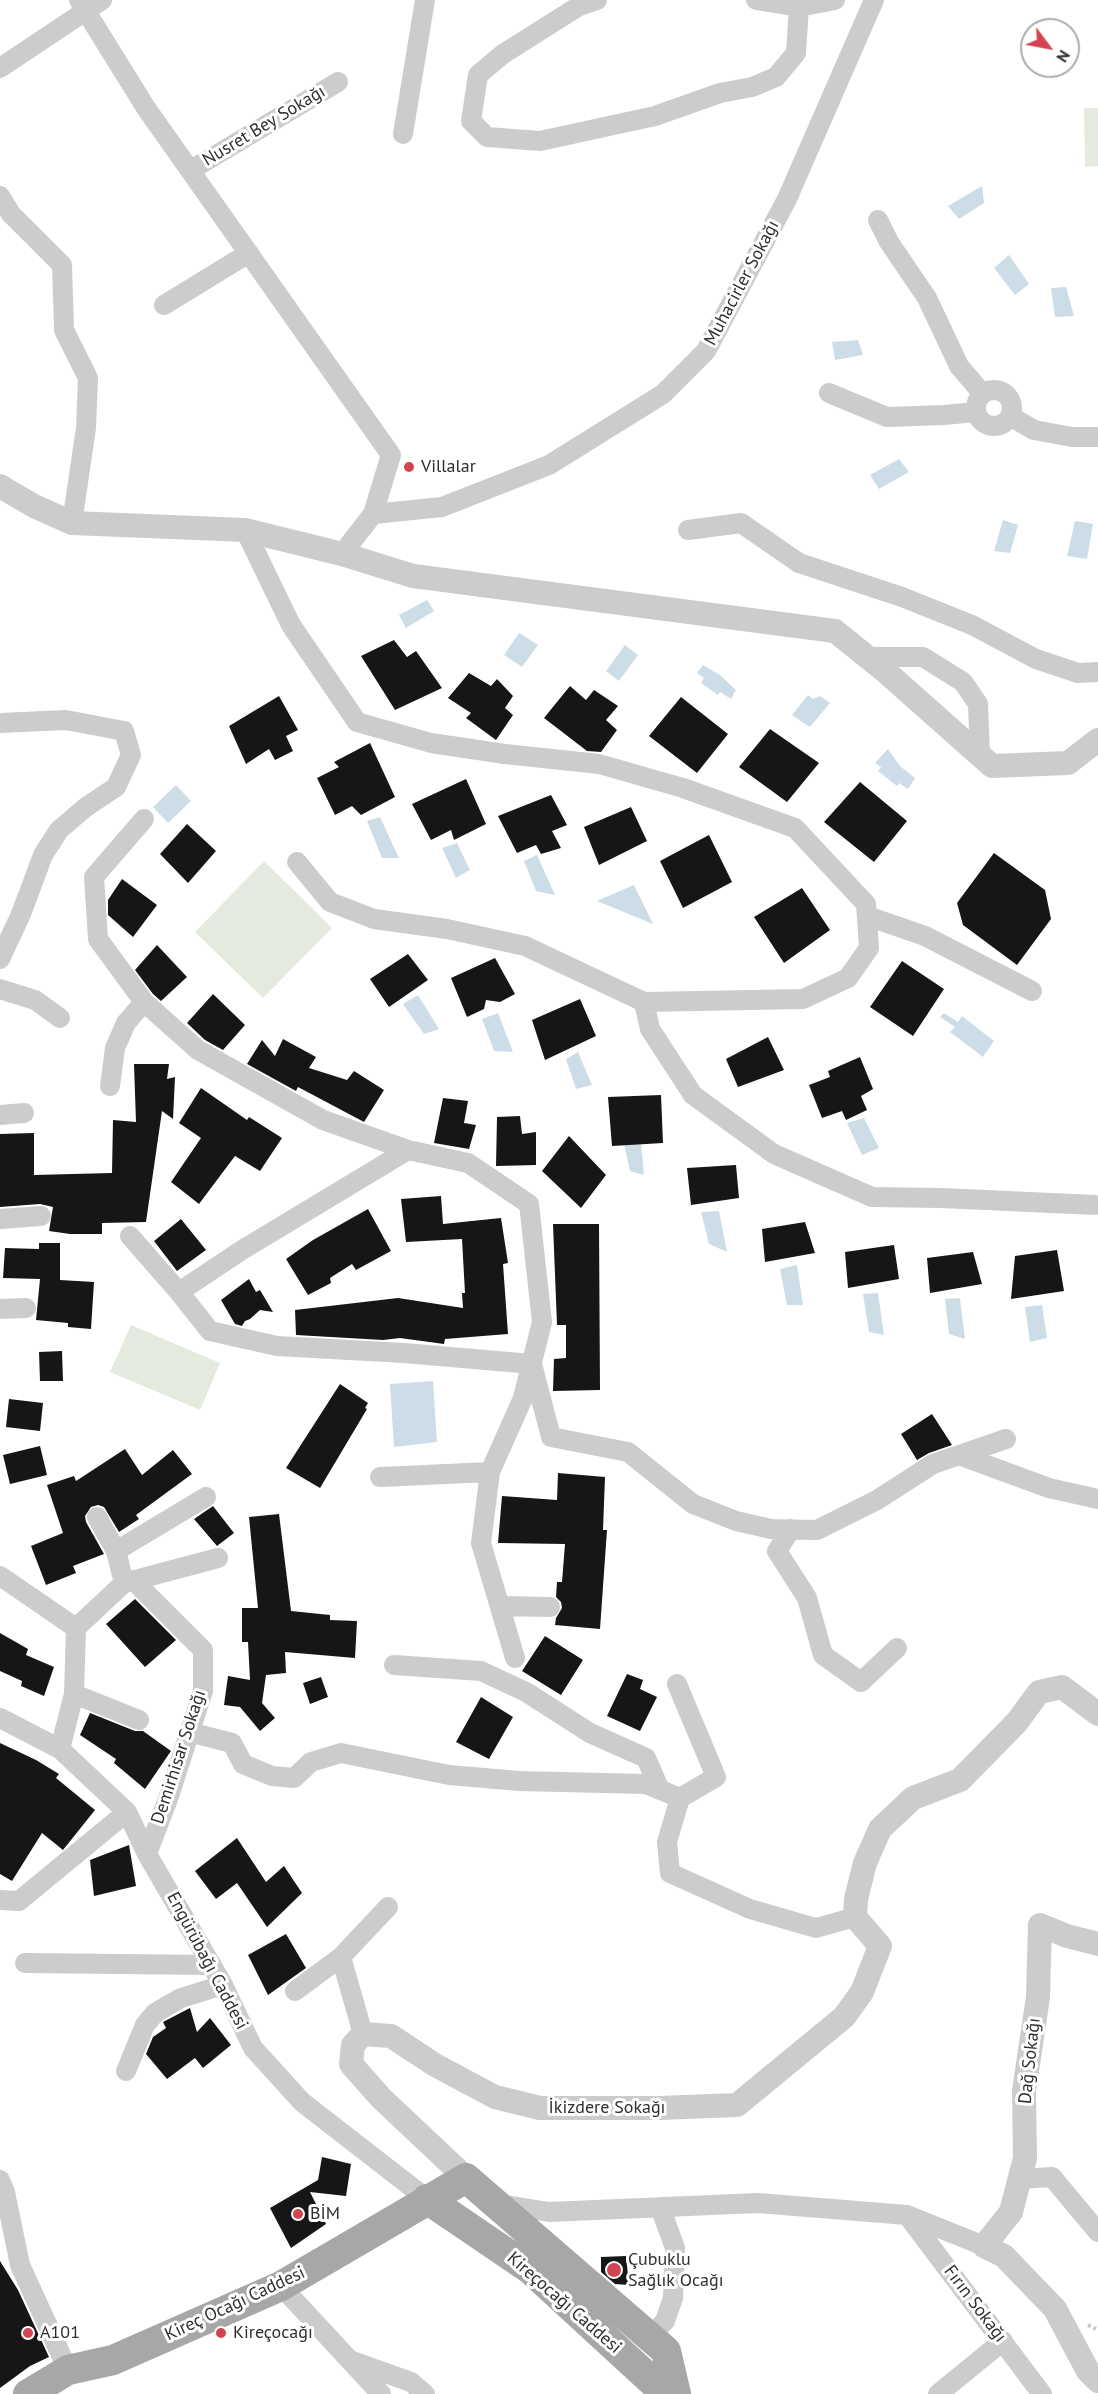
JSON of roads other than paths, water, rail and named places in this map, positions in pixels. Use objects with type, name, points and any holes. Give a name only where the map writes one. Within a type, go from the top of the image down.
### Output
[{"type":"main road","name":"Kireç Ocağı Caddesi","points":[[28,2394],[68,2370],[114,2360],[281,2286],[466,2178]]},
{"type":"main road","name":"Kireçocağı Caddesi","points":[[466,2178],[666,2351],[676,2394]]},
{"type":"main road","name":"Kireçocağı Caddesi","points":[[427,2199],[530,2269],[666,2394]]},
{"type":"street","points":[[403,134],[425,0]]},
{"type":"street","points":[[597,0],[579,6],[503,54],[478,75],[471,121],[487,137],[540,141],[655,116],[720,93],[752,87],[776,77],[796,53],[799,7]]},
{"type":"street","points":[[756,0],[799,7],[835,0]]},
{"type":"street","name":"Muhacirler Sokağı","points":[[373,514],[442,507],[549,465],[663,394],[706,351],[787,199],[874,0]]},
{"type":"street","points":[[0,68],[89,4],[146,108],[391,455],[373,514],[342,554]]},
{"type":"street","name":"Nusret Bey Sokağı","points":[[191,170],[338,82]]},
{"type":"street","points":[[0,196],[11,214],[62,265],[64,330],[88,378],[86,428],[72,523]]},
{"type":"street","points":[[829,393],[887,417],[944,415],[979,402],[996,389],[1006,394],[1012,406],[1010,416],[1004,423],[991,426],[978,418],[979,402],[927,298],[889,242],[878,220]]},
{"type":"street","points":[[164,305],[249,253]]},
{"type":"street","points":[[1010,416],[1034,430],[1072,437],[1098,437]]},
{"type":"street","points":[[0,486],[34,506],[72,523],[244,530],[342,554],[413,576],[835,631],[868,657],[992,766],[1068,763],[1098,740]]},
{"type":"street","points":[[688,530],[741,523],[800,563],[902,597],[972,624],[1036,659],[1078,673],[1098,672]]},
{"type":"street","points":[[244,530],[291,625],[357,722],[431,742],[505,754],[599,764],[683,788],[795,828],[866,904],[869,948],[848,978],[803,999],[644,1002],[525,946],[447,930],[374,919],[330,902],[297,862]]},
{"type":"street","points":[[868,657],[923,657],[963,682],[978,704],[980,756]]},
{"type":"street","points":[[0,723],[66,720],[124,731],[131,754],[116,787],[86,807],[59,830],[43,855],[21,914],[0,959]]},
{"type":"street","points":[[144,819],[93,877],[98,939],[144,1002],[198,1050],[323,1120],[408,1150],[468,1163],[529,1204],[542,1322],[523,1398],[490,1473],[481,1543],[515,1658]]},
{"type":"street","points":[[867,916],[924,936],[1032,991]]},
{"type":"street","points":[[0,989],[35,1000],[60,1018]]},
{"type":"street","points":[[110,1086],[115,1048],[126,1023],[144,1002]]},
{"type":"street","points":[[644,1002],[650,1029],[693,1095],[774,1154],[872,1197],[1095,1205]]},
{"type":"street","points":[[0,1114],[24,1113]]},
{"type":"street","points":[[179,1292],[242,1250],[408,1150]]},
{"type":"street","points":[[0,1220],[41,1216]]},
{"type":"street","points":[[130,1236],[210,1331],[277,1346],[404,1353],[532,1364]]},
{"type":"street","points":[[0,1309],[26,1308]]},
{"type":"street","points":[[532,1364],[551,1437],[628,1452],[693,1504],[736,1521],[771,1529],[816,1530],[877,1500],[933,1464],[1006,1439]]},
{"type":"street","points":[[959,1455],[1049,1488],[1098,1499]]},
{"type":"street","points":[[380,1477],[490,1473]]},
{"type":"street","points":[[116,1551],[206,1497]]},
{"type":"street","points":[[97,1517],[116,1551],[129,1582]]},
{"type":"street","points":[[791,1529],[777,1551],[807,1598],[823,1655],[861,1682],[897,1648]]},
{"type":"street","points":[[60,1749],[74,1694],[76,1628],[129,1582],[218,1558]]},
{"type":"street","points":[[0,1576],[76,1628]]},
{"type":"street","name":"Demirhisar Sokağı","points":[[129,1582],[203,1650],[203,1691],[168,1799],[147,1854]]},
{"type":"street","points":[[500,1606],[550,1607]]},
{"type":"street","points":[[394,1665],[481,1671],[526,1692],[590,1733],[646,1758],[660,1790]]},
{"type":"street","points":[[677,1684],[716,1777],[680,1798],[667,1842],[670,1873],[750,1909],[816,1928],[855,1917],[856,1899],[866,1863],[880,1829],[913,1798],[960,1780],[1017,1722],[1039,1692],[1062,1687],[1098,1714]]},
{"type":"street","points":[[74,1694],[139,1720]]},
{"type":"street","name":"Engürübağı Caddesi","points":[[0,1718],[60,1749],[127,1812],[147,1854],[223,1985],[253,2048],[302,2102],[427,2199]]},
{"type":"street","points":[[189,1732],[232,1743],[243,1764],[272,1776],[294,1779],[311,1762],[341,1752],[449,1775],[519,1781],[646,1784],[680,1798]]},
{"type":"street","points":[[0,1900],[19,1901],[127,1812]]},
{"type":"street","points":[[296,1991],[342,1957],[388,1907]]},
{"type":"street","name":"İkizdere Sokağı","points":[[363,2034],[391,2036],[435,2065],[495,2097],[540,2109],[737,2105],[844,2018],[862,1992],[880,1946],[855,1917]]},
{"type":"street","name":"Dağ Sokağı","points":[[984,2246],[1011,2212],[1025,2158],[1024,2091],[1038,1997],[1040,1925],[1067,1936],[1098,1944]]},
{"type":"street","points":[[342,1957],[363,2034],[353,2045],[351,2064],[381,2097],[466,2178]]},
{"type":"street","points":[[25,1963],[212,1965]]},
{"type":"street","points":[[126,2072],[145,2025],[155,2013],[181,1998],[223,1985]]},
{"type":"street","points":[[1020,2179],[1052,2177],[1091,2210],[1098,2232]]},
{"type":"street","points":[[0,2180],[5,2192],[20,2265],[68,2370]]},
{"type":"street","points":[[495,2204],[549,2212],[758,2203],[907,2215],[1004,2256],[1055,2309],[1088,2371],[1098,2381]]},
{"type":"street","points":[[650,2337],[665,2321],[673,2298],[675,2248],[660,2207]]},
{"type":"street","name":"Fırın Sokağı","points":[[907,2215],[1042,2394]]},
{"type":"street","points":[[281,2286],[381,2394]]},
{"type":"street","points":[[938,2394],[1003,2341]]},
{"type":"street","points":[[346,2358],[411,2382],[425,2394]]},
{"type":"water","points":[[982,186],[984,203],[959,219],[948,206]]},
{"type":"water","points":[[1009,255],[1029,284],[1015,295],[994,268]]},
{"type":"water","points":[[1066,287],[1074,316],[1055,317],[1051,288]]},
{"type":"water","points":[[858,340],[863,355],[835,360],[832,342]]},
{"type":"water","points":[[899,459],[909,472],[879,489],[870,475]]},
{"type":"water","points":[[1003,520],[1018,525],[1010,553],[994,551]]},
{"type":"water","points":[[1075,521],[1093,524],[1087,559],[1067,556]]},
{"type":"water","points":[[427,600],[434,611],[406,628],[399,615]]},
{"type":"water","points":[[519,633],[538,645],[522,667],[504,655]]},
{"type":"water","points":[[625,645],[638,655],[619,681],[606,671]]},
{"type":"water","points":[[703,665],[720,675],[736,690],[731,699],[720,692],[718,695],[701,683],[704,678],[697,673]]},
{"type":"water","points":[[808,695],[813,699],[820,696],[830,703],[810,727],[792,715]]},
{"type":"water","points":[[888,749],[900,766],[915,778],[908,789],[899,783],[897,786],[878,771],[881,767],[875,763]]},
{"type":"water","points":[[176,785],[191,801],[168,823],[153,807]]},
{"type":"water","points":[[380,817],[399,858],[382,858],[367,821]]},
{"type":"water","points":[[457,843],[470,870],[456,878],[442,848]]},
{"type":"water","points":[[537,855],[555,895],[536,891],[524,861]]},
{"type":"water","points":[[634,885],[653,924],[597,901]]},
{"type":"water","points":[[418,995],[439,1029],[424,1034],[403,1004]]},
{"type":"water","points":[[498,1013],[513,1052],[494,1051],[482,1019]]},
{"type":"water","points":[[944,1013],[958,1022],[962,1016],[994,1041],[983,1057],[950,1032],[955,1027],[940,1017]]},
{"type":"water","points":[[578,1052],[592,1085],[576,1089],[566,1059]]},
{"type":"water","points":[[864,1118],[879,1148],[862,1155],[847,1123]]},
{"type":"water","points":[[641,1142],[644,1175],[630,1171],[624,1144]]},
{"type":"water","points":[[719,1211],[727,1252],[709,1244],[701,1212]]},
{"type":"water","points":[[797,1265],[803,1305],[787,1305],[780,1269]]},
{"type":"water","points":[[878,1293],[884,1335],[869,1332],[863,1294]]},
{"type":"water","points":[[960,1298],[965,1339],[949,1334],[945,1299]]},
{"type":"water","points":[[1042,1305],[1047,1338],[1030,1342],[1025,1307]]},
{"type":"water","points":[[433,1381],[437,1442],[394,1447],[390,1384]]},
{"type":"place","name":"Villalar","points":[[409,467]]},
{"type":"place","name":"BİM","points":[[298,2214]]},
{"type":"place","name":"Çubuklu Sağlık Ocağı","points":[[614,2270]]},
{"type":"place","name":"A101","points":[[28,2333]]},
{"type":"place","name":"Kireçocağı","points":[[221,2333]]}]
